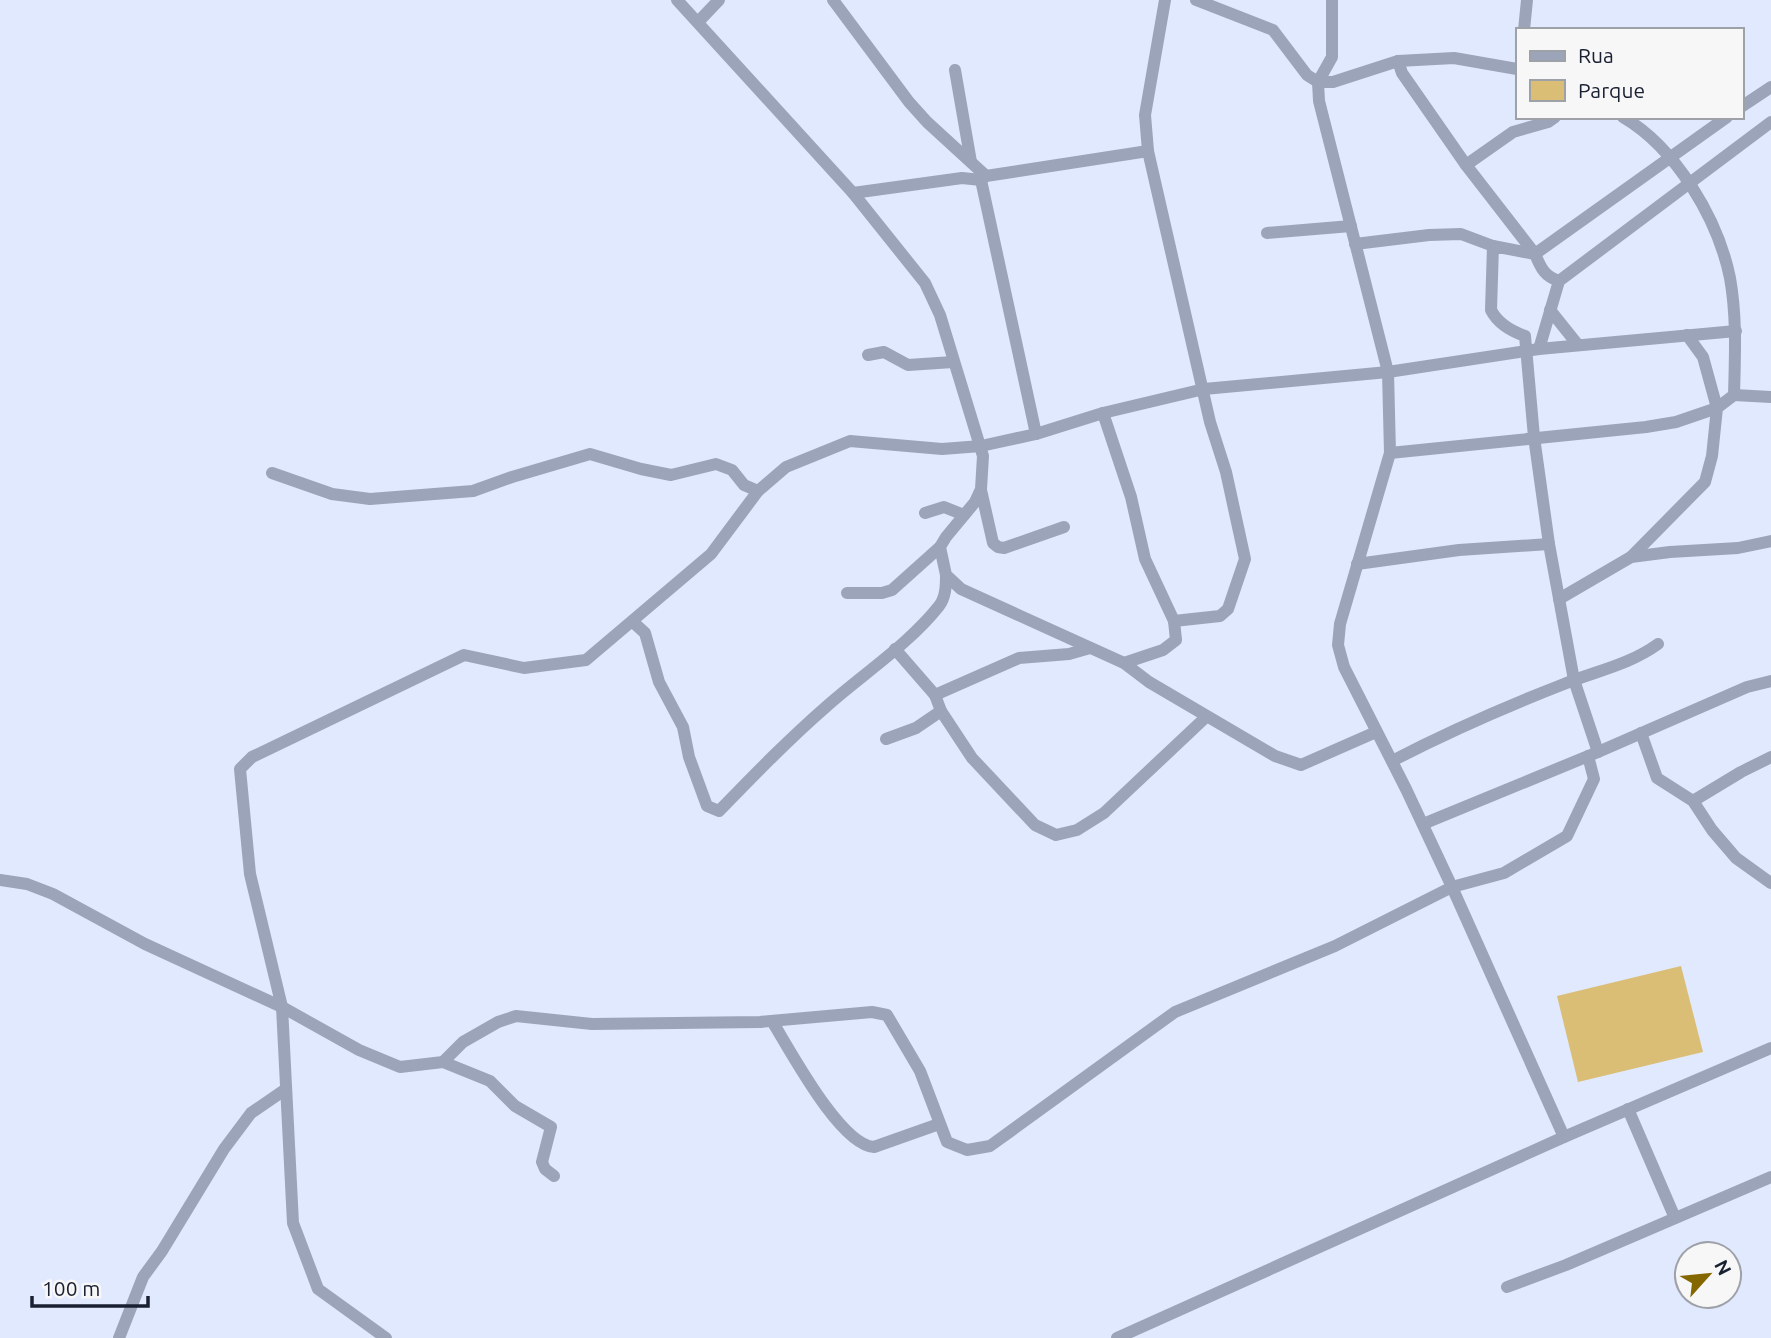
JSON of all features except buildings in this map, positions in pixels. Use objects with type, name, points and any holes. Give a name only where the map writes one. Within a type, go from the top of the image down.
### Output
[{"type":"street","points":[[677,0],[853,193],[925,284],[940,315],[981,446],[981,489],[993,543],[1004,548],[1064,527]]},
{"type":"street","points":[[698,22],[719,0]]},
{"type":"street","points":[[833,0],[909,102],[984,178],[1036,434]]},
{"type":"street","points":[[1166,0],[1145,115],[1148,151],[1210,422],[1226,472],[1245,559],[1228,609],[1220,616],[1174,621]]},
{"type":"street","points":[[1196,0],[1273,30],[1307,75],[1318,82],[1333,82],[1398,61],[1454,58],[1516,69]]},
{"type":"street","points":[[1332,0],[1332,57],[1318,82],[1319,101],[1388,372],[1390,453],[1340,624],[1338,645],[1344,667],[1423,824],[1564,1136]]},
{"type":"street","points":[[1524,28],[1527,0]]},
{"type":"street","points":[[1398,61],[1402,73],[1466,165],[1535,254],[1544,272],[1549,278],[1559,281]]},
{"type":"street","points":[[955,70],[971,162]]},
{"type":"street","points":[[1743,106],[1771,87]]},
{"type":"street","points":[[1466,165],[1513,132],[1552,119]]},
{"type":"street","points":[[1625,119],[1671,156],[1714,230],[1729,277],[1736,331],[1734,395]]},
{"type":"street","points":[[1355,244],[1461,234],[1493,246],[1535,254],[1724,119]]},
{"type":"street","points":[[443,1062],[463,1042],[498,1022],[516,1016],[592,1024],[772,1021],[872,1012],[887,1015],[919,1071],[947,1142],[967,1150],[990,1146],[1175,1012],[1335,946],[1452,887],[1504,873],[1567,836],[1594,779],[1593,754],[1574,680],[1549,544],[1534,437],[1533,350],[1559,281],[1771,122]]},
{"type":"street","points":[[853,193],[962,178],[984,178],[1148,151]]},
{"type":"street","points":[[1267,233],[1350,226]]},
{"type":"street","points":[[1493,246],[1490,310],[1495,319],[1503,325],[1525,336],[1533,350]]},
{"type":"street","points":[[1550,310],[1578,345]]},
{"type":"street","points":[[386,1338],[318,1289],[293,1223],[282,1007],[250,874],[240,769],[252,757],[464,655],[524,667],[586,660],[711,555],[758,491],[786,467],[850,441],[942,449],[981,446],[1204,389],[1388,372],[1578,345],[1736,331]]},
{"type":"street","points":[[1559,599],[1631,557],[1705,482],[1713,456],[1717,408],[1703,358],[1687,335]]},
{"type":"street","points":[[868,355],[884,352],[908,365],[953,362]]},
{"type":"street","points":[[1390,453],[1646,427],[1675,422],[1717,408],[1734,395],[1771,397]]},
{"type":"street","points":[[1103,413],[1132,497],[1145,559],[1174,621],[1176,639],[1163,650],[1124,663]]},
{"type":"street","points":[[272,473],[332,494],[370,499],[473,491],[590,454],[671,475],[716,464],[732,470],[744,485],[758,491]]},
{"type":"street","points":[[847,593],[892,590],[940,547],[975,502],[981,489]]},
{"type":"street","points":[[925,513],[944,507],[964,515]]},
{"type":"street","points":[[1631,557],[1738,548],[1771,541]]},
{"type":"street","points":[[1357,564],[1459,550],[1549,544]]},
{"type":"street","points":[[632,622],[645,633],[659,682],[683,727],[689,757],[707,806],[719,811],[826,706],[895,649],[941,604],[947,587],[940,547]]},
{"type":"street","points":[[946,575],[961,589],[1124,663],[1149,682],[1275,757],[1301,765],[1376,732]]},
{"type":"street","points":[[1392,761],[1453,730],[1574,680],[1626,664],[1658,644]]},
{"type":"street","points":[[935,695],[1019,659],[1069,654],[1090,648]]},
{"type":"street","points":[[895,649],[935,695],[941,711],[972,758],[1035,825],[1056,835],[1077,830],[1104,813],[1206,717]]},
{"type":"street","points":[[1423,824],[1747,687],[1771,681]]},
{"type":"street","points":[[886,739],[916,728],[941,711]]},
{"type":"street","points":[[1641,733],[1657,778],[1693,801],[1731,853],[1771,883]]},
{"type":"street","points":[[1693,801],[1771,757]]},
{"type":"street","points":[[0,880],[27,884],[53,894],[145,944],[282,1007],[359,1050],[400,1067],[443,1062],[490,1081],[515,1106],[551,1127],[542,1162],[545,1169],[554,1176]]},
{"type":"street","points":[[772,1021],[820,1098],[857,1142],[874,1147],[939,1124]]},
{"type":"street","points":[[1117,1338],[1564,1136],[1771,1048]]},
{"type":"street","points":[[119,1338],[143,1277],[162,1251],[220,1155],[251,1113],[286,1089]]},
{"type":"street","points":[[1628,1109],[1675,1218]]},
{"type":"street","points":[[1507,1287],[1771,1177]]},
{"type":"green space","points":[[1681,966],[1703,1052],[1578,1082],[1557,996]]}]
